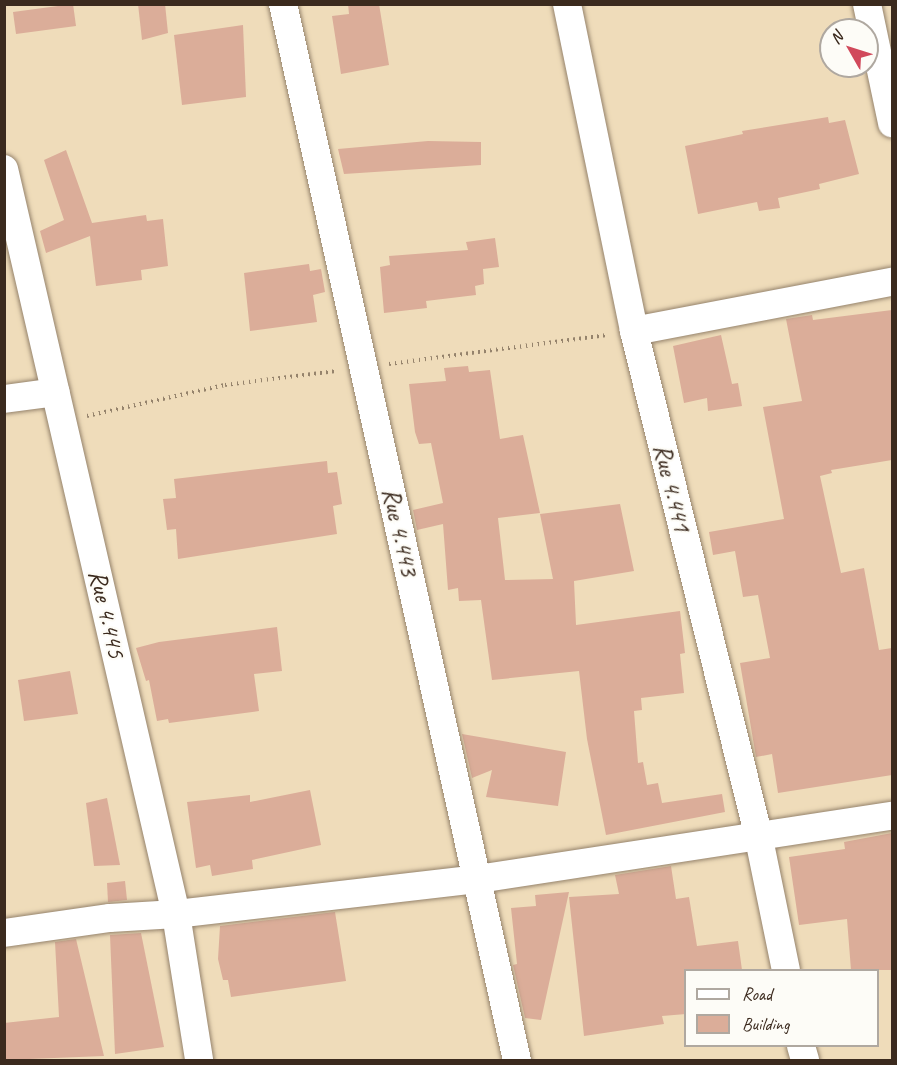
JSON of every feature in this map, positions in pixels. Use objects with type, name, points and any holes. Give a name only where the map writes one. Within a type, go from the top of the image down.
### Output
[{"type":"street","name":"Rue 4.443","points":[[283,4],[517,1060]]},
{"type":"street","name":"Rue 4.441","points":[[567,4],[634,331],[758,834],[786,969]]},
{"type":"street","points":[[867,4],[892,123]]},
{"type":"street","name":"Rue 4.445","points":[[4,169],[176,914],[199,1060]]},
{"type":"street","points":[[634,331],[892,282]]},
{"type":"street","points":[[4,399],[56,392]]},
{"type":"street","points":[[4,933],[110,918],[176,914],[478,879],[758,834],[892,816]]},
{"type":"building","points":[[73,4],[76,26],[16,34],[13,12]]},
{"type":"building","points":[[138,4],[165,4],[168,33],[142,40]]},
{"type":"building","points":[[348,4],[379,4],[389,65],[341,74],[332,16],[349,14]]},
{"type":"building","points":[[243,25],[246,97],[182,105],[174,35]]},
{"type":"building","points":[[828,117],[829,123],[845,120],[859,174],[819,184],[820,189],[778,198],[780,208],[759,211],[757,202],[698,214],[685,146],[743,134],[742,131]]},
{"type":"building","points":[[428,141],[481,142],[481,165],[344,174],[338,149]]},
{"type":"building","points":[[66,150],[92,223],[146,215],[147,221],[163,219],[168,266],[141,270],[142,280],[96,286],[90,236],[46,253],[40,231],[64,220],[44,160]]},
{"type":"building","points":[[495,238],[499,267],[483,269],[484,284],[475,286],[476,295],[426,301],[427,308],[384,313],[380,267],[390,265],[389,256],[468,250],[466,242]]},
{"type":"building","points":[[309,264],[310,271],[321,269],[325,292],[313,295],[317,322],[250,331],[244,273]]},
{"type":"building","points":[[892,310],[892,460],[831,470],[832,473],[820,476],[841,573],[864,568],[879,650],[892,648],[892,775],[778,793],[772,754],[756,757],[740,663],[770,658],[758,595],[743,597],[735,551],[713,555],[709,532],[784,519],[763,407],[802,401],[786,319],[812,315],[813,320]]},
{"type":"building","points":[[721,335],[732,384],[738,383],[742,406],[708,411],[707,398],[684,403],[673,346]]},
{"type":"building","points":[[468,366],[469,372],[490,370],[500,439],[523,435],[540,513],[498,518],[505,580],[553,579],[540,514],[620,504],[634,571],[574,581],[576,625],[680,611],[685,653],[680,654],[684,693],[641,698],[642,710],[634,711],[638,763],[643,762],[647,785],[658,783],[662,803],[722,794],[725,812],[606,835],[587,739],[579,671],[492,680],[481,600],[459,601],[458,588],[448,590],[443,524],[417,530],[413,510],[443,503],[431,443],[419,444],[415,432],[409,384],[446,381],[444,368]]},
{"type":"building","points":[[327,461],[328,473],[337,472],[342,504],[333,506],[337,534],[178,559],[176,529],[167,530],[163,499],[176,498],[174,479]]},
{"type":"building","points":[[277,627],[282,671],[254,674],[259,711],[169,723],[168,719],[157,721],[149,680],[146,681],[136,648],[159,642]]},
{"type":"building","points":[[70,671],[78,714],[24,721],[18,680]]},
{"type":"building","points":[[462,734],[566,752],[558,806],[486,797],[492,770],[472,778]]},
{"type":"building","points":[[310,790],[321,845],[252,860],[253,869],[212,876],[210,865],[196,868],[187,802],[250,795],[250,802]]},
{"type":"building","points":[[107,798],[120,865],[94,866],[86,803]]},
{"type":"building","points":[[892,833],[892,970],[851,969],[847,919],[799,925],[789,857],[845,849],[844,842]]},
{"type":"building","points":[[671,866],[676,899],[689,897],[697,946],[738,941],[742,969],[684,969],[684,1014],[662,1016],[664,1024],[584,1036],[569,897],[619,894],[615,875]]},
{"type":"building","points":[[125,881],[127,900],[108,902],[107,883]]},
{"type":"building","points":[[569,892],[541,1020],[525,1018],[513,965],[517,964],[511,908],[536,906],[535,895]]},
{"type":"building","points":[[335,912],[346,981],[231,997],[228,980],[223,980],[218,959],[220,926]]},
{"type":"building","points":[[141,933],[164,1047],[115,1054],[110,935]]},
{"type":"building","points":[[76,939],[104,1056],[4,1060],[4,1023],[59,1017],[55,942]]}]
